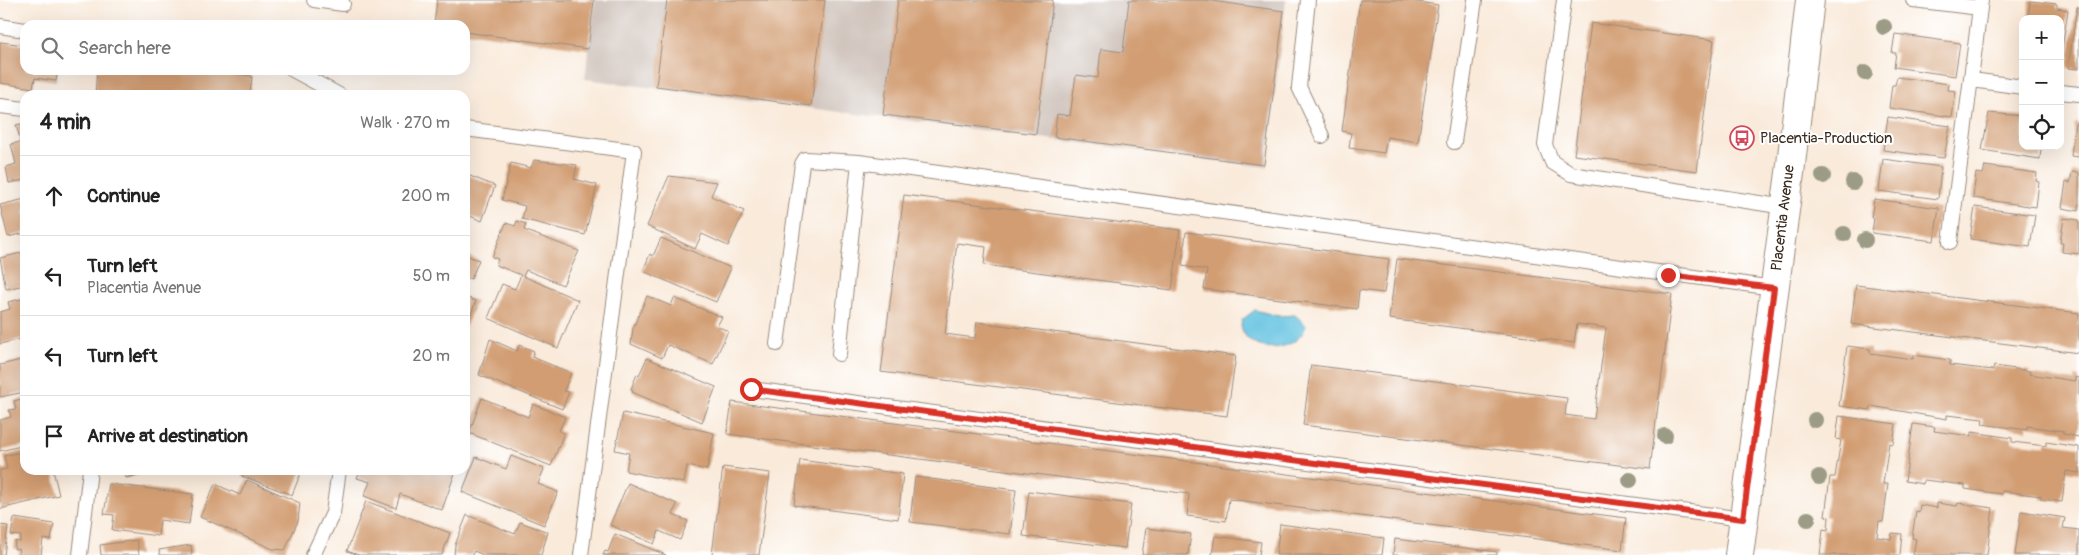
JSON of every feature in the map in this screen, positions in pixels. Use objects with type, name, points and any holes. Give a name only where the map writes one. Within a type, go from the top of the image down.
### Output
[{"type":"main road","name":"Placentia Avenue","points":[[1739,555],[1810,0]]},
{"type":"lane","points":[[314,0],[343,4]]},
{"type":"lane","points":[[1308,0],[1299,87],[1322,136]]},
{"type":"lane","points":[[1454,142],[1475,0]]},
{"type":"lane","points":[[1564,0],[1546,145],[1552,162],[1571,174],[1785,207]]},
{"type":"lane","points":[[1913,0],[1980,4],[1972,80],[1950,242]]},
{"type":"lane","points":[[0,26],[20,29]]},
{"type":"lane","points":[[302,75],[330,90]]},
{"type":"lane","points":[[1972,80],[2019,86]]},
{"type":"lane","points":[[2064,92],[2079,94]]},
{"type":"lane","points":[[0,106],[20,108]]},
{"type":"lane","points":[[470,131],[634,151],[581,555]]},
{"type":"lane","points":[[777,344],[802,164],[805,159],[859,162],[1774,288]]},
{"type":"lane","points":[[839,354],[859,162]]},
{"type":"lane","points":[[751,389],[1743,519]]},
{"type":"lane","points":[[80,555],[89,475]]},
{"type":"lane","points":[[313,555],[333,513],[338,475]]},
{"type":"shaded area","points":[[595,0],[1286,0],[1266,167],[585,79]]},
{"type":"water","points":[[1255,310],[1278,316],[1295,315],[1306,325],[1302,334],[1285,346],[1264,347],[1254,343],[1246,336],[1241,326],[1242,320]]},
{"type":"building","points":[[437,0],[594,0],[588,49],[470,33],[470,20],[435,20]]},
{"type":"building","points":[[667,0],[825,0],[811,106],[656,86]]},
{"type":"building","points":[[898,0],[1053,0],[1036,134],[883,115]]},
{"type":"building","points":[[1129,0],[1204,0],[1284,11],[1264,165],[1054,137],[1057,114],[1070,116],[1076,75],[1098,78],[1101,49],[1123,52]]},
{"type":"building","points":[[1360,0],[1404,0],[1438,5],[1418,142],[1387,137],[1384,153],[1349,148],[1351,133],[1342,131]]},
{"type":"building","points":[[2030,1],[2057,4],[2057,8],[2068,10],[2064,36],[2064,15],[2028,15]]},
{"type":"building","points":[[2077,7],[2079,7],[2079,69],[2068,68]]},
{"type":"building","points":[[1591,23],[1714,40],[1697,171],[1574,155]]},
{"type":"building","points":[[1895,34],[1960,43],[1955,76],[1894,67],[1896,53],[1892,53]]},
{"type":"building","points":[[0,42],[20,44],[20,75],[57,75],[56,81],[35,78],[33,88],[0,83]]},
{"type":"building","points":[[97,75],[252,76],[251,90],[95,90]]},
{"type":"building","points":[[1897,77],[1949,84],[1948,90],[1956,91],[1952,117],[1889,108],[1892,85],[1895,85]]},
{"type":"building","points":[[1989,113],[2019,116],[2019,150],[2041,150],[2040,159],[1982,150]]},
{"type":"building","points":[[1888,117],[1950,126],[1944,158],[1883,150]]},
{"type":"building","points":[[2075,123],[2079,124],[2079,157],[2071,156]]},
{"type":"building","points":[[20,124],[20,139],[16,125]]},
{"type":"building","points":[[20,142],[20,181],[9,183],[6,167],[16,164],[11,144]]},
{"type":"building","points":[[1883,159],[1941,167],[1938,199],[1879,191]]},
{"type":"building","points":[[534,160],[577,165],[574,179],[597,185],[585,235],[522,219],[525,206],[502,200],[511,163],[531,168]]},
{"type":"building","points":[[1985,166],[2037,173],[2036,181],[2039,182],[2036,207],[1973,198],[1976,173],[1983,174]]},
{"type":"building","points":[[2072,172],[2079,173],[2079,211],[2062,208],[2066,182],[2070,183]]},
{"type":"building","points":[[470,176],[495,186],[482,221],[470,216]]},
{"type":"building","points":[[669,176],[717,182],[711,196],[744,211],[728,246],[702,234],[695,249],[647,226]]},
{"type":"building","points":[[904,195],[1180,230],[1172,290],[984,265],[986,247],[957,243],[945,334],[975,338],[977,322],[1236,356],[1227,416],[881,372]]},
{"type":"building","points":[[1874,199],[1939,208],[1934,241],[1872,233],[1874,218],[1871,218]]},
{"type":"building","points":[[20,200],[20,234],[8,237],[0,205]]},
{"type":"building","points":[[1975,207],[2035,215],[2030,247],[1970,239]]},
{"type":"building","points":[[2064,218],[2079,220],[2079,254],[2062,252],[2063,243],[2060,243]]},
{"type":"building","points":[[517,221],[526,224],[524,230],[579,251],[563,285],[526,270],[523,276],[578,300],[558,348],[488,318],[502,284],[515,289],[521,275],[496,265],[498,259],[492,257],[506,223],[515,226]]},
{"type":"building","points":[[1186,232],[1389,259],[1384,293],[1359,290],[1357,309],[1204,289],[1207,270],[1182,266]]},
{"type":"building","points":[[661,238],[731,268],[716,302],[643,271],[650,254],[653,256]]},
{"type":"building","points":[[20,253],[20,286],[6,289],[0,258]]},
{"type":"building","points":[[470,257],[479,260],[470,279]]},
{"type":"building","points":[[1397,259],[1672,294],[1650,469],[1303,425],[1311,365],[1567,398],[1565,415],[1594,419],[1606,328],[1577,324],[1574,343],[1389,319]]},
{"type":"building","points":[[1856,285],[2079,313],[2079,353],[1851,324]]},
{"type":"building","points":[[647,296],[671,306],[674,298],[722,317],[717,326],[728,331],[713,364],[668,345],[662,358],[631,344],[633,328]]},
{"type":"building","points":[[20,299],[20,339],[0,344],[0,312],[10,309],[8,302]]},
{"type":"building","points":[[470,299],[476,301],[470,316]]},
{"type":"building","points":[[490,339],[517,351],[519,345],[534,351],[532,357],[571,373],[564,391],[569,392],[562,409],[479,375]]},
{"type":"building","points":[[1847,346],[1870,349],[1870,353],[1913,359],[1913,355],[1950,360],[1950,365],[1993,370],[1994,366],[2030,371],[2029,374],[2075,381],[2075,377],[2079,378],[2079,437],[2063,434],[2063,431],[2027,426],[2027,430],[1982,424],[1983,419],[1947,415],[1947,419],[1871,406],[1870,410],[1839,406]]},
{"type":"building","points":[[647,358],[716,387],[702,422],[632,392],[633,390],[631,389],[637,374],[639,375]]},
{"type":"building","points":[[20,360],[20,393],[0,397],[0,365]]},
{"type":"building","points":[[482,398],[528,417],[533,404],[565,417],[559,431],[564,433],[551,466],[470,433]]},
{"type":"building","points":[[20,399],[20,446],[0,451],[0,420],[11,417],[9,410],[16,409],[14,401]]},
{"type":"building","points":[[732,402],[1626,518],[1622,550],[1229,499],[1226,521],[1187,516],[1189,494],[727,434]]},
{"type":"building","points":[[623,413],[714,433],[707,470],[687,466],[684,483],[626,471],[629,453],[615,450]]},
{"type":"building","points":[[1839,416],[1896,424],[1893,444],[1889,443],[1883,484],[1888,484],[1883,522],[1879,521],[1877,537],[1891,539],[1892,533],[1902,534],[1900,555],[1820,555],[1823,529],[1828,530],[1829,517],[1825,516],[1830,477],[1835,477],[1841,440],[1836,439]]},
{"type":"building","points":[[1913,424],[1935,427],[1934,431],[1972,436],[1972,432],[2012,438],[2012,442],[2046,446],[2046,442],[2079,447],[2079,473],[2066,471],[2062,502],[2041,499],[2041,496],[2002,491],[2002,494],[1965,489],[1965,485],[1924,480],[1923,484],[1905,481]]},
{"type":"building","points":[[20,452],[20,475],[54,475],[59,495],[0,509],[0,470],[7,469],[4,456]]},
{"type":"building","points":[[511,456],[544,469],[538,484],[558,492],[544,525],[462,492],[476,457],[506,469]]},
{"type":"building","points":[[800,460],[903,474],[898,519],[794,505]]},
{"type":"building","points":[[723,467],[770,473],[759,555],[712,555]]},
{"type":"building","points":[[125,475],[138,475],[126,478]]},
{"type":"building","points":[[242,475],[300,475],[292,495]]},
{"type":"building","points":[[358,475],[454,475],[442,510],[400,494],[396,508],[364,496],[370,482],[357,478]]},
{"type":"building","points":[[915,477],[1016,490],[1010,534],[910,522]]},
{"type":"building","points":[[247,480],[300,503],[298,521],[285,550],[273,549],[200,517],[215,484],[240,495]]},
{"type":"building","points":[[628,483],[677,504],[673,515],[688,521],[680,540],[659,531],[654,544],[610,525]]},
{"type":"building","points":[[109,484],[193,494],[189,524],[160,520],[158,536],[112,530],[114,515],[104,514]]},
{"type":"building","points":[[1029,491],[1131,504],[1125,548],[1023,536]]},
{"type":"building","points":[[366,501],[450,533],[442,555],[359,555],[347,551]]},
{"type":"building","points":[[1937,503],[1957,506],[1958,503],[1993,508],[1987,555],[1913,555],[1916,539],[1912,538],[1916,511],[1919,512],[1920,505],[1937,508]]},
{"type":"building","points":[[2021,511],[2065,518],[2063,528],[2079,530],[2079,555],[2015,555]]},
{"type":"building","points":[[467,515],[515,534],[520,522],[548,532],[541,555],[483,555],[474,551],[472,555],[454,555],[455,545]]},
{"type":"building","points":[[14,518],[54,524],[51,540],[43,539],[41,555],[18,555],[19,549],[14,549],[15,541],[20,542],[21,536],[11,535]]},
{"type":"building","points":[[1280,524],[1384,538],[1382,555],[1276,555]]},
{"type":"building","points":[[0,525],[8,526],[4,555],[0,555]]},
{"type":"building","points":[[1146,528],[1191,534],[1188,555],[1142,555]]},
{"type":"building","points":[[615,534],[666,555],[603,555],[605,551],[608,552]]},
{"type":"building","points":[[1215,536],[1261,542],[1259,555],[1212,555]]},
{"type":"building","points":[[1395,539],[1497,552],[1497,555],[1393,555]]},
{"type":"building","points":[[137,540],[139,555],[101,555],[100,545]]},
{"type":"building","points":[[191,545],[192,555],[160,555],[159,550]]},
{"type":"place","name":"Placentia-Production","points":[[1742,138]]},
{"type":"route","points":[[751,389],[1743,519],[1774,288],[1668,275]]}]
